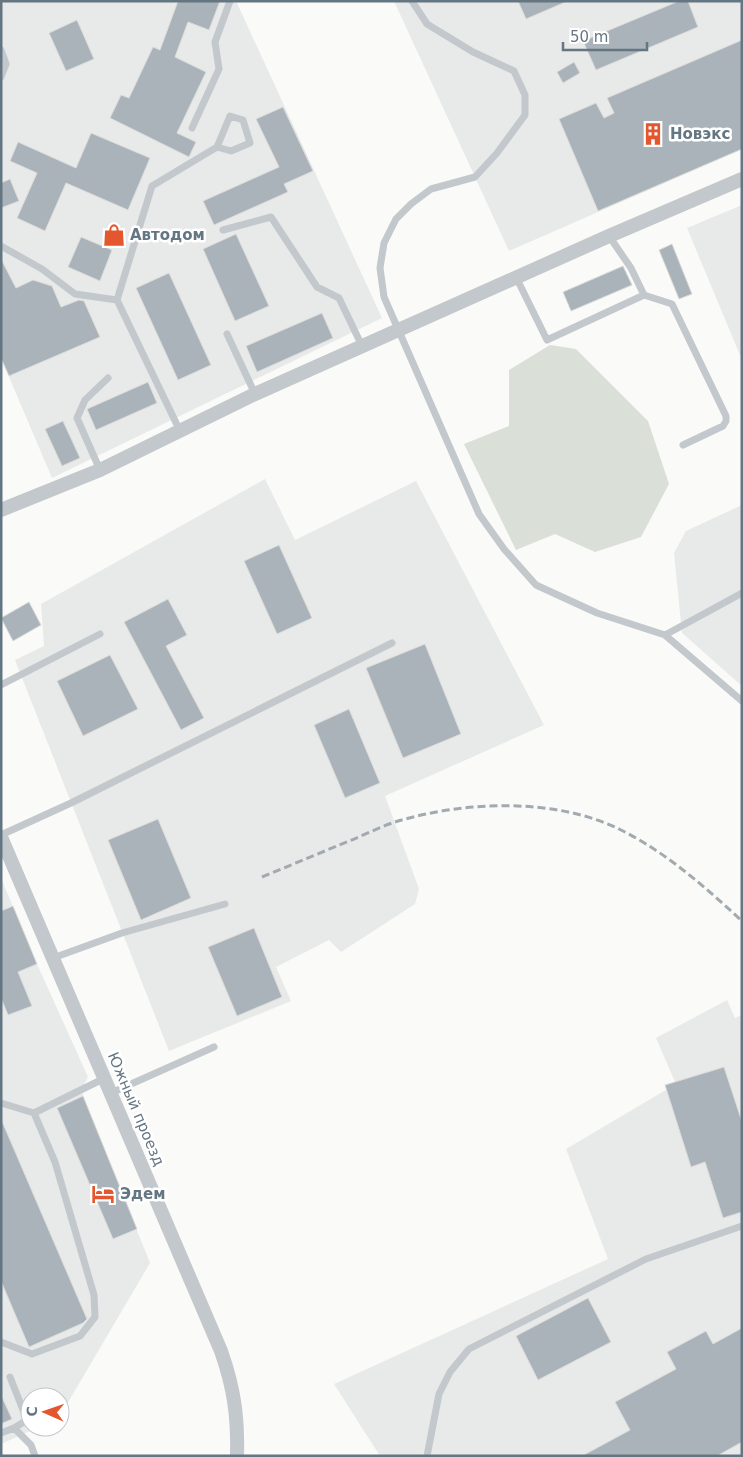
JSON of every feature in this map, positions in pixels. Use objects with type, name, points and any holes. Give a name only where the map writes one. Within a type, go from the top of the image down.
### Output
[{"type":"street","points":[[1,510],[100,470],[255,394],[398,329],[742,179]]},
{"type":"street","name":"Южный проезд","points":[[1,836],[221,1351],[233,1386],[237,1429],[237,1456]]},
{"type":"lane","points":[[192,128],[219,69],[215,42],[230,1]]},
{"type":"lane","points":[[412,1],[427,24],[473,52],[514,71],[525,95],[525,115],[497,153],[475,176],[431,189],[411,204],[396,219],[384,243],[380,268],[384,297],[479,514],[504,549],[536,585],[597,613],[665,635],[742,701]]},
{"type":"lane","points":[[1,50],[6,64],[1,77]]},
{"type":"lane","points":[[179,430],[116,300],[152,186],[217,147],[230,116],[242,120],[250,143],[231,151],[217,147]]},
{"type":"lane","points":[[222,230],[270,217],[317,287],[340,298],[362,346]]},
{"type":"lane","points":[[608,236],[631,268],[644,295]]},
{"type":"lane","points":[[1,246],[42,269],[75,294],[116,300]]},
{"type":"lane","points":[[516,277],[547,340],[644,295],[672,304],[726,416],[723,426],[683,445]]},
{"type":"lane","points":[[227,334],[255,394]]},
{"type":"lane","points":[[100,470],[77,418],[85,400],[108,378]]},
{"type":"lane","points":[[665,635],[742,593]]},
{"type":"lane","points":[[1,685],[100,634]]},
{"type":"lane","points":[[1,836],[392,643]]},
{"type":"lane","points":[[53,958],[122,933],[225,904]]},
{"type":"lane","points":[[111,1093],[214,1047]]},
{"type":"lane","points":[[1,1103],[34,1113],[105,1078]]},
{"type":"lane","points":[[1,1342],[32,1354],[80,1336],[95,1317],[94,1295],[60,1181],[34,1113]]},
{"type":"lane","points":[[427,1456],[438,1394],[450,1372],[468,1349],[646,1258],[742,1226]]},
{"type":"lane","points":[[1,1434],[28,1420],[10,1377]]},
{"type":"lane","points":[[14,1428],[31,1445],[35,1456]]},
{"type":"shaded area","points":[[1,1],[236,1],[382,318],[52,478],[1,358]]},
{"type":"shaded area","points":[[394,1],[742,1],[742,149],[509,251]]},
{"type":"shaded area","points":[[742,205],[742,360],[687,228]]},
{"type":"shaded area","points":[[550,345],[576,349],[648,421],[669,484],[641,537],[595,552],[555,534],[516,550],[464,444],[509,426],[509,370]]},
{"type":"shaded area","points":[[265,479],[295,540],[416,481],[544,725],[385,796],[419,889],[415,904],[341,952],[329,940],[276,967],[291,1001],[169,1051],[15,660],[44,646],[41,604]]},
{"type":"shaded area","points":[[742,505],[742,686],[682,633],[674,553],[686,531]]},
{"type":"shaded area","points":[[1,878],[88,1077],[81,1090],[150,1263],[70,1399],[70,1387],[20,1387],[20,1436],[1,1444]]},
{"type":"shaded area","points":[[727,1000],[735,1018],[742,1015],[742,1456],[380,1456],[334,1384],[608,1259],[566,1149],[676,1084],[656,1038]]},
{"type":"building","points":[[178,1],[220,1],[209,30],[188,22],[175,57],[206,72],[177,133],[196,142],[189,157],[110,118],[121,95],[129,98],[153,47],[160,50]]},
{"type":"building","points":[[518,1],[568,1],[526,19]]},
{"type":"building","points":[[679,1],[688,1],[698,27],[596,70],[583,41]]},
{"type":"building","points":[[77,20],[94,59],[66,71],[49,33]]},
{"type":"building","name":"Новэкс","points":[[742,40],[742,149],[598,211],[559,119],[596,103],[604,118],[614,113],[607,98]]},
{"type":"building","points":[[574,62],[580,73],[563,83],[557,72]]},
{"type":"building","points":[[283,107],[313,171],[284,184],[288,192],[214,225],[203,201],[279,167],[256,119]]},
{"type":"building","points":[[91,133],[150,158],[128,210],[66,183],[45,231],[17,218],[37,173],[10,161],[18,142],[76,168]]},
{"type":"building","points":[[10,179],[19,201],[1,208],[1,183]]},
{"type":"building","points":[[236,234],[269,306],[235,321],[203,249]]},
{"type":"building","points":[[81,237],[112,250],[100,281],[68,267]]},
{"type":"building","points":[[672,244],[692,294],[679,299],[659,250]]},
{"type":"building","points":[[1,259],[16,288],[33,280],[52,286],[61,307],[79,300],[84,301],[100,337],[9,376],[1,358]]},
{"type":"building","points":[[623,266],[632,285],[571,311],[563,292]]},
{"type":"building","points":[[169,273],[211,365],[178,380],[136,288]]},
{"type":"building","points":[[322,313],[333,338],[257,372],[246,346]]},
{"type":"building","points":[[148,382],[157,403],[96,430],[87,409]]},
{"type":"building","points":[[63,421],[80,458],[62,466],[45,429]]},
{"type":"building","points":[[279,545],[312,618],[277,634],[244,561]]},
{"type":"building","points":[[168,599],[187,635],[166,646],[204,718],[181,730],[124,622]]},
{"type":"building","points":[[29,602],[41,625],[13,641],[1,618]]},
{"type":"building","points":[[425,644],[461,734],[403,758],[366,668]]},
{"type":"building","points":[[110,655],[138,709],[83,736],[57,681]]},
{"type":"building","points":[[349,709],[380,783],[345,798],[314,725]]},
{"type":"building","points":[[158,819],[191,898],[141,920],[108,840]]},
{"type":"building","points":[[13,906],[37,964],[18,972],[32,1006],[8,1015],[1,998],[1,911]]},
{"type":"building","points":[[254,928],[282,997],[237,1016],[208,947]]},
{"type":"building","points":[[724,1067],[742,1122],[742,1212],[723,1218],[705,1162],[691,1167],[665,1085]]},
{"type":"building","points":[[83,1096],[137,1229],[113,1239],[57,1108]]},
{"type":"building","points":[[1,1119],[87,1319],[83,1323],[29,1347],[1,1281]]},
{"type":"building","points":[[588,1298],[611,1342],[538,1380],[516,1336]]},
{"type":"building","points":[[742,1328],[742,1442],[717,1456],[582,1456],[630,1430],[615,1402],[676,1369],[667,1352],[706,1331],[713,1344]]},
{"type":"building","points":[[1,1395],[12,1419],[1,1424]]},
{"type":"railway","points":[[262,877],[389,824],[422,815],[479,807],[539,807],[595,819],[638,839],[685,871],[742,921]]},
{"type":"place","name":"Новэкс","points":[[653,134]]},
{"type":"place","name":"Автодом","points":[[114,235]]},
{"type":"place","name":"Эдем","points":[[103,1194]]}]
